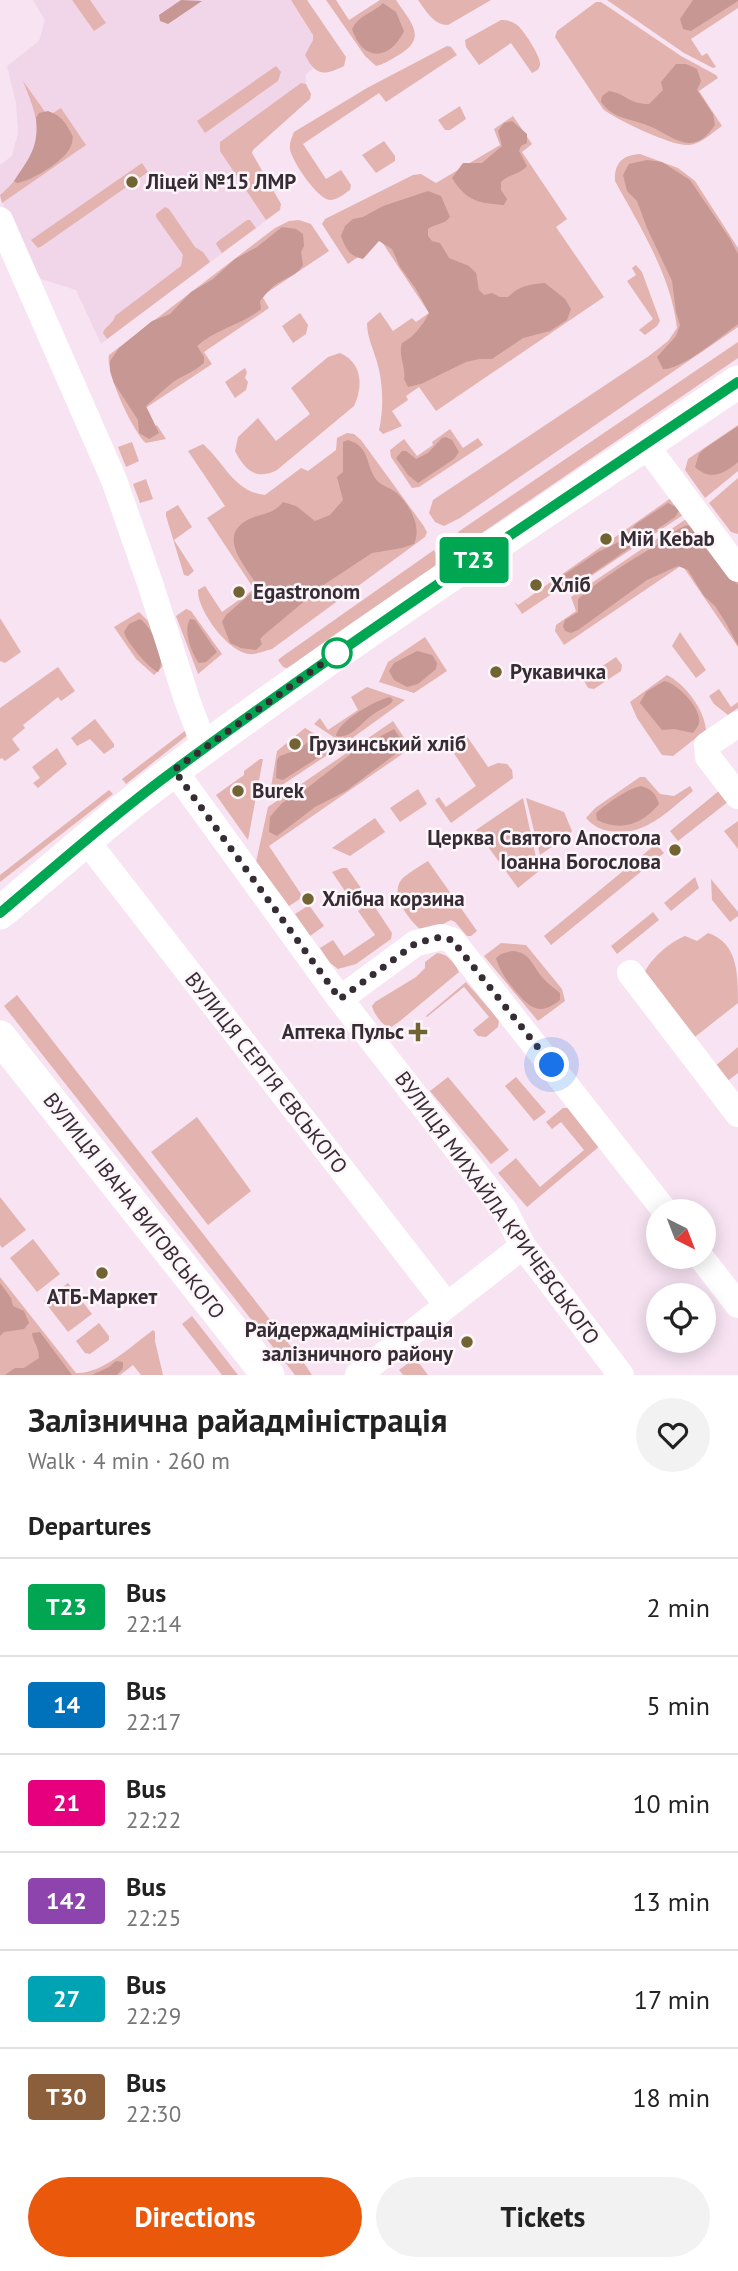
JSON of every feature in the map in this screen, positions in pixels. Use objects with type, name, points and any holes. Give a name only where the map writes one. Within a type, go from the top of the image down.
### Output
[{"type":"main road","points":[[0,913],[174,770],[323,663],[738,382]]},
{"type":"main road","name":"ВУЛИЦЯ ІВАНА ВИГОВСЬКОГО","points":[[0,1037],[268,1375]]},
{"type":"street","points":[[0,220],[114,480],[205,748]]},
{"type":"street","points":[[645,444],[738,569]]},
{"type":"street","points":[[738,724],[707,746],[708,757],[738,796]]},
{"type":"street","name":"ВУЛИЦЯ МИХАЙЛА КРИЧЕВСЬКОГО","points":[[174,770],[340,999],[505,1211],[523,1246],[621,1375]]},
{"type":"street","name":"ВУЛИЦЯ СЕРГІЯ ЄВСЬКОГО","points":[[86,840],[447,1305]]},
{"type":"street","points":[[340,999],[416,943],[441,937],[452,940],[656,1199]]},
{"type":"street","points":[[630,973],[738,1114]]},
{"type":"street","points":[[358,1375],[523,1246]]},
{"type":"street","points":[[710,1269],[738,1306]]},
{"type":"shaded area","name":"Ліцей №15 ЛМР","points":[[33,0],[301,0],[335,52],[306,74],[306,84],[311,94],[247,151],[280,210],[101,344],[76,290],[41,279],[27,257],[0,198],[0,165],[12,156],[18,133],[16,103],[7,66],[39,41],[45,20]]},
{"type":"shaded area","points":[[72,0],[90,0],[106,23],[94,31]]},
{"type":"shaded area","points":[[181,0],[202,1],[168,24],[160,21],[159,15]]},
{"type":"shaded area","points":[[291,0],[307,0],[346,57],[344,66],[326,72],[313,67],[305,55],[313,35]]},
{"type":"shaded area","points":[[326,0],[336,0],[349,20],[380,0],[396,0],[414,30],[412,43],[397,56],[376,66],[365,56]]},
{"type":"shaded area","points":[[418,0],[491,0],[448,25],[434,20]]},
{"type":"shaded area","points":[[607,0],[738,0],[738,8],[691,39],[702,56],[707,53],[716,67],[713,68],[684,53]]},
{"type":"shaded area","points":[[693,0],[738,1],[691,31],[683,29],[680,19]]},
{"type":"shaded area","points":[[596,2],[601,2],[681,56],[716,75],[718,78],[699,91],[722,126],[698,142],[682,144],[645,132],[603,109],[555,37],[557,31]]},
{"type":"shaded area","points":[[383,3],[396,12],[404,31],[391,48],[376,54],[362,47],[352,29],[358,20]]},
{"type":"shaded area","points":[[501,20],[515,24],[527,38],[540,61],[540,67],[536,71],[532,73],[511,43],[479,65],[466,47],[465,40]]},
{"type":"shaded area","points":[[447,46],[457,55],[386,102],[379,93],[303,144],[326,179],[341,170],[351,185],[350,190],[333,200],[319,194],[295,162],[290,149],[294,132],[367,88]]},
{"type":"shaded area","points":[[676,64],[686,64],[697,69],[701,81],[697,90],[713,114],[715,125],[698,141],[681,141],[626,119],[601,102],[602,96],[609,91],[636,102],[649,104],[663,90],[661,82]]},
{"type":"shaded area","points":[[276,66],[281,72],[278,81],[205,133],[197,121]]},
{"type":"shaded area","points":[[23,81],[48,116],[61,108],[86,145],[2,203],[0,195],[24,168],[36,142],[36,120]]},
{"type":"shaded area","points":[[301,83],[306,84],[311,94],[310,99],[252,153],[281,204],[280,210],[266,220],[220,151],[220,142]]},
{"type":"shaded area","points":[[460,106],[466,119],[450,130],[445,130],[438,120]]},
{"type":"shaded area","points":[[48,111],[66,124],[73,137],[71,147],[46,170],[17,183],[14,181],[35,144],[36,118],[39,113]]},
{"type":"shaded area","points":[[513,116],[532,144],[522,152],[567,219],[556,227],[604,297],[436,411],[419,387],[406,396],[408,400],[392,411],[402,426],[383,434],[379,430],[381,378],[367,323],[380,312],[393,331],[412,318],[416,322],[429,313],[380,239],[348,264],[322,224],[325,219],[413,175],[421,174],[436,183],[500,145],[494,129]]},
{"type":"shaded area","points":[[512,121],[527,134],[527,143],[521,146],[519,151],[527,166],[501,182],[501,190],[507,199],[504,205],[468,197],[452,178],[463,163],[482,163],[502,146],[498,131],[504,123]]},
{"type":"shaded area","points":[[384,141],[395,156],[395,161],[376,173],[362,155]]},
{"type":"shaded area","points":[[640,154],[678,168],[695,181],[738,248],[738,327],[460,518],[444,526],[435,522],[429,513],[433,500],[649,356],[668,341],[677,328],[674,308],[661,270],[615,181],[616,169],[621,161]]},
{"type":"shaded area","points":[[647,160],[662,162],[690,180],[738,254],[738,324],[690,359],[663,369],[657,357],[676,336],[680,325],[672,281],[637,201],[627,191],[623,175],[629,164]]},
{"type":"shaded area","points":[[142,163],[148,172],[42,246],[38,248],[31,240]]},
{"type":"shaded area","points":[[428,191],[441,196],[450,217],[428,229],[428,236],[432,241],[440,243],[449,258],[469,266],[476,273],[479,290],[484,295],[492,293],[508,297],[525,286],[545,283],[565,299],[571,309],[567,320],[550,331],[523,338],[492,359],[466,362],[421,384],[408,387],[404,379],[402,343],[418,330],[429,313],[392,249],[379,241],[363,259],[349,251],[341,236],[345,226],[353,219]]},
{"type":"shaded area","points":[[165,207],[195,247],[203,252],[210,262],[107,339],[103,333],[115,316],[181,266],[183,255],[156,217]]},
{"type":"shaded area","points":[[247,220],[256,228],[222,253],[217,242]]},
{"type":"shaded area","points":[[299,220],[311,224],[329,251],[262,296],[269,308],[204,352],[212,364],[141,411],[153,428],[157,425],[166,439],[146,443],[134,427],[121,401],[111,374],[109,355],[275,228],[289,221]]},
{"type":"shaded area","points":[[282,227],[296,229],[303,234],[303,265],[295,274],[269,291],[260,301],[261,309],[197,346],[204,357],[204,363],[173,382],[146,406],[159,433],[149,439],[139,433],[138,420],[114,383],[110,371],[110,361],[119,348],[152,321],[170,314],[191,292],[213,279],[235,259],[257,247]]},
{"type":"shaded area","points":[[636,265],[642,272],[660,321],[645,335],[639,330],[653,319],[627,281],[636,275],[632,268]]},
{"type":"shaded area","points":[[300,313],[308,325],[306,334],[293,343],[282,326]]},
{"type":"shaded area","points":[[738,342],[738,358],[470,541],[462,538],[458,532]]},
{"type":"shaded area","points":[[340,353],[353,363],[359,376],[359,391],[354,406],[277,470],[263,474],[252,472],[235,451],[238,437],[258,418],[276,441],[310,414],[291,388],[328,357]]},
{"type":"shaded area","points":[[245,368],[248,382],[246,390],[235,398],[225,382]]},
{"type":"shaded area","points":[[738,425],[738,471],[705,498],[685,470],[688,459]]},
{"type":"shaded area","points":[[738,426],[738,462],[727,470],[712,475],[695,467],[699,454],[704,449]]},
{"type":"shaded area","points":[[450,429],[463,448],[478,438],[483,445],[419,487],[412,488],[391,457],[390,450],[404,439],[417,456]]},
{"type":"shaded area","points":[[347,433],[354,434],[361,440],[423,525],[427,532],[425,537],[272,649],[252,654],[241,651],[215,629],[203,608],[198,590],[205,586],[222,612],[254,589],[207,518],[225,506],[188,451],[203,444],[237,482],[254,493],[265,495],[301,468],[308,471],[336,450],[337,438]]},
{"type":"shaded area","points":[[446,437],[452,440],[459,452],[454,459],[418,483],[408,475],[396,458],[402,451],[406,451],[416,459],[428,453]]},
{"type":"shaded area","points":[[348,440],[364,451],[377,481],[395,492],[407,504],[416,524],[414,544],[372,553],[325,584],[264,635],[260,639],[262,644],[256,650],[230,643],[222,622],[226,615],[257,588],[235,549],[236,531],[242,524],[273,511],[283,502],[296,506],[315,521],[330,515],[343,500],[337,477],[343,472],[343,442]]},
{"type":"shaded area","points":[[132,442],[139,461],[126,467],[118,447]]},
{"type":"shaded area","points":[[738,478],[738,534],[731,532],[709,503]]},
{"type":"shaded area","points":[[146,479],[153,499],[140,503],[133,484]]},
{"type":"shaded area","points":[[671,498],[686,513],[564,594],[559,589],[522,614],[514,602],[518,605]]},
{"type":"shaded area","points":[[668,503],[678,508],[675,517],[583,580],[566,588],[558,584],[559,578],[598,552],[621,541],[636,524]]},
{"type":"shaded area","points":[[178,505],[192,527],[174,540],[194,571],[188,576],[184,575],[166,516],[166,512]]},
{"type":"shaded area","points":[[689,517],[738,581],[738,647],[682,565],[564,645],[555,631],[556,625],[576,611],[571,597]]},
{"type":"shaded area","points":[[688,525],[738,585],[738,646],[715,606],[704,596],[688,570],[678,566],[647,580],[578,630],[571,633],[565,631],[565,620],[578,612],[578,599],[615,571]]},
{"type":"shaded area","points":[[434,550],[440,563],[289,669],[283,667],[278,660],[283,656]]},
{"type":"shaded area","points":[[186,609],[191,611],[222,654],[198,674],[176,616]]},
{"type":"shaded area","points":[[139,612],[148,621],[163,666],[154,675],[136,659],[114,627]]},
{"type":"shaded area","points":[[0,618],[21,652],[5,663],[0,661]]},
{"type":"shaded area","points":[[140,619],[157,644],[161,659],[158,672],[138,654],[124,632],[129,624]]},
{"type":"shaded area","points":[[190,619],[195,620],[217,652],[206,662],[199,663],[191,648],[187,629]]},
{"type":"shaded area","points":[[680,632],[706,670],[696,678],[672,646]]},
{"type":"shaded area","points":[[425,637],[447,671],[414,693],[379,682],[388,662]]},
{"type":"shaded area","points":[[417,651],[432,655],[437,663],[436,669],[418,684],[407,687],[394,680],[389,671],[394,663]]},
{"type":"shaded area","points":[[616,657],[622,665],[621,671],[594,689],[588,688],[583,679]]},
{"type":"shaded area","points":[[58,667],[75,691],[61,701],[58,697],[23,725],[25,728],[12,739],[20,750],[5,761],[0,759],[0,708]]},
{"type":"shaded area","points":[[667,675],[693,698],[702,714],[706,730],[673,756],[662,755],[637,718],[630,702]]},
{"type":"shaded area","points":[[664,681],[682,691],[697,710],[699,723],[693,733],[674,729],[662,730],[640,703],[646,692]]},
{"type":"shaded area","points":[[367,687],[405,700],[344,744],[314,724],[320,718],[328,730],[358,710],[351,697]]},
{"type":"shaded area","points":[[719,689],[731,707],[738,702],[738,708],[728,715],[714,704],[709,696]]},
{"type":"shaded area","points":[[390,697],[393,700],[391,703],[355,730],[336,736],[338,730],[350,718]]},
{"type":"shaded area","points":[[95,719],[114,744],[114,747],[104,754],[90,739],[77,746],[71,738]]},
{"type":"shaded area","points":[[393,721],[411,748],[269,846],[303,897],[289,906],[256,862],[268,807]]},
{"type":"shaded area","points":[[305,728],[338,748],[270,793],[277,751]]},
{"type":"shaded area","points":[[394,729],[404,743],[401,750],[346,791],[315,807],[277,836],[269,832],[270,817],[282,803],[306,789],[357,749]]},
{"type":"shaded area","points":[[186,730],[189,734],[126,784],[122,779]]},
{"type":"shaded area","points":[[466,735],[488,767],[498,763],[507,764],[512,770],[513,778],[451,823],[435,800],[439,797],[446,807],[476,786],[449,746]]},
{"type":"shaded area","points":[[314,738],[327,745],[330,750],[283,780],[276,778],[277,760],[280,756],[297,750]]},
{"type":"shaded area","points":[[57,748],[67,764],[38,788],[33,783],[40,778],[32,767]]},
{"type":"shaded area","points":[[263,759],[248,840],[216,795],[244,775],[244,771]]},
{"type":"shaded area","points":[[640,777],[645,777],[660,794],[674,796],[690,786],[693,791],[655,821],[634,830],[603,830],[586,818],[595,808]]},
{"type":"shaded area","points":[[641,786],[653,792],[659,804],[646,817],[623,825],[606,824],[597,820],[596,813],[606,805],[623,793]]},
{"type":"shaded area","points":[[418,789],[427,804],[400,822],[390,808]]},
{"type":"shaded area","points":[[109,790],[113,794],[0,882],[0,875]]},
{"type":"shaded area","points":[[720,790],[729,801],[678,841],[670,831]]},
{"type":"shaded area","points":[[523,798],[539,871],[518,888],[476,830]]},
{"type":"shaded area","points":[[526,798],[564,812],[572,831],[540,855]]},
{"type":"shaded area","points":[[375,818],[385,832],[350,856],[332,848]]},
{"type":"shaded area","points":[[738,821],[738,849],[724,831]]},
{"type":"shaded area","points":[[656,844],[664,853],[551,945],[544,936]]},
{"type":"shaded area","points":[[428,861],[477,931],[471,936],[467,936],[451,920],[435,928],[421,930],[405,912],[398,897],[399,883]]},
{"type":"shaded area","points":[[347,868],[361,888],[349,897],[332,872]]},
{"type":"shaded area","points":[[695,877],[699,888],[671,911],[664,903]]},
{"type":"shaded area","points":[[711,879],[738,912],[738,916],[730,922],[712,900]]},
{"type":"shaded area","points":[[371,901],[392,933],[391,939],[356,964],[338,969],[330,963],[320,948],[333,940],[344,956],[375,935],[358,911]]},
{"type":"shaded area","points":[[309,905],[324,926],[310,936],[295,914]]},
{"type":"shaded area","points":[[653,912],[659,920],[617,954],[611,946]]},
{"type":"shaded area","points":[[708,933],[718,938],[731,952],[738,981],[738,1003],[691,1040],[644,974],[656,957],[673,942],[685,936],[697,941]]},
{"type":"shaded area","points":[[501,943],[526,945],[562,989],[565,1001],[538,1021],[484,956]]},
{"type":"shaded area","points":[[512,951],[523,954],[530,960],[544,979],[560,993],[560,1000],[539,1009],[524,1000],[505,978],[496,958]]},
{"type":"shaded area","points":[[437,953],[450,959],[459,972],[400,1021],[390,1028],[387,1027],[372,1006],[416,977],[425,968],[425,962]]},
{"type":"shaded area","points":[[466,982],[499,1020],[498,1027],[486,1037],[478,1036],[473,1030],[489,1017],[464,987],[426,1016]]},
{"type":"shaded area","points":[[17,995],[312,1375],[295,1375],[4,1006]]},
{"type":"shaded area","points":[[738,1047],[738,1073],[726,1082],[714,1067]]},
{"type":"shaded area","points":[[448,1077],[509,1150],[491,1164],[430,1091]]},
{"type":"shaded area","points":[[516,1077],[546,1112],[534,1121],[505,1086]]},
{"type":"shaded area","points":[[563,1108],[569,1108],[601,1145],[527,1207],[498,1173],[516,1158],[540,1187],[584,1150],[561,1122],[552,1129],[546,1122]]},
{"type":"shaded area","points":[[197,1117],[251,1191],[208,1225],[151,1152]]},
{"type":"shaded area","points":[[0,1197],[26,1230],[2,1248],[0,1245]]},
{"type":"shaded area","points":[[33,1239],[60,1274],[37,1292],[10,1258]]},
{"type":"shaded area","points":[[0,1277],[76,1373],[106,1364],[153,1330],[163,1375],[141,1375],[133,1365],[120,1375],[0,1375]]},
{"type":"shaded area","points":[[0,1283],[11,1298],[13,1306],[24,1311],[29,1323],[24,1329],[4,1332],[0,1336]]},
{"type":"shaded area","points":[[68,1283],[92,1314],[68,1332],[44,1301]]},
{"type":"shaded area","points":[[192,1316],[238,1375],[222,1375],[182,1324]]},
{"type":"shaded area","points":[[99,1323],[109,1340],[90,1354],[85,1353],[76,1341]]},
{"type":"shaded area","points":[[40,1332],[72,1375],[5,1375],[15,1368],[24,1368],[39,1358],[32,1333]]},
{"type":"shaded area","points":[[415,1358],[428,1375],[403,1375],[399,1370]]},
{"type":"shaded area","points":[[116,1361],[123,1362],[123,1368],[117,1375],[92,1375],[109,1367]]},
{"type":"bus line","name":"Т23","points":[[0,913],[174,770],[323,663],[738,382]]},
{"type":"place","name":"Ліцей №15 ЛМР","points":[[132,182]]},
{"type":"place","name":"Мій Kebab","points":[[606,539]]},
{"type":"place","name":"Хліб","points":[[536,585]]},
{"type":"place","name":"Egastronom","points":[[239,592]]},
{"type":"place","name":"Рукавичка","points":[[496,672]]},
{"type":"place","name":"Грузинський хліб","points":[[295,744]]},
{"type":"place","name":"Burek","points":[[238,791]]},
{"type":"place","name":"Церква Святого Апостола Іоанна Богослова","points":[[675,850]]},
{"type":"place","name":"Хлібна корзина","points":[[308,899]]},
{"type":"place","name":"Аптека Пульс","points":[[418,1032]]},
{"type":"place","name":"АТБ-Маркет","points":[[102,1273]]},
{"type":"place","name":"Райдержадміністрація залізничного району","points":[[467,1342]]},
{"type":"route","points":[[337,653],[344,648],[174,770],[340,999],[416,943],[441,937],[452,940],[552,1065]]}]
